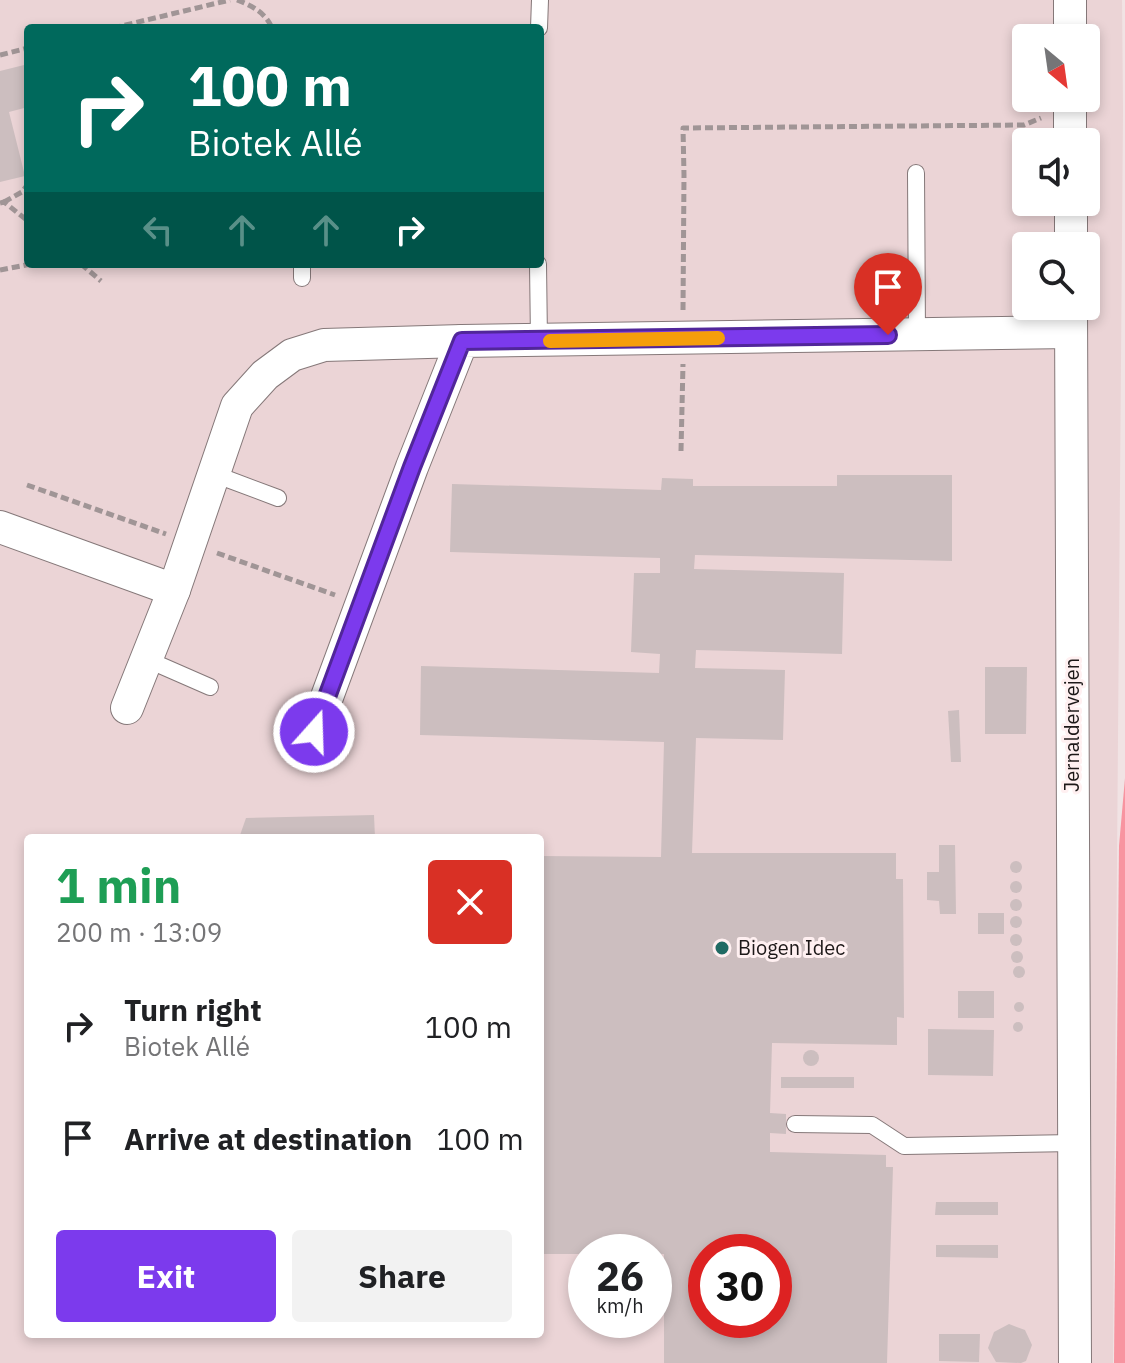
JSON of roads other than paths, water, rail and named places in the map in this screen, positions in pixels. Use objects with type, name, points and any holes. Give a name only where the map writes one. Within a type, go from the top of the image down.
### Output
[{"type":"street","points":[[1070,0],[1070,24]]},
{"type":"street","points":[[127,708],[174,590],[237,406],[265,375],[292,355],[324,345],[917,334],[1061,320]]},
{"type":"street","name":"Jernaldervejen","points":[[1071,320],[1075,1363]]},
{"type":"street","points":[[314,732],[462,341]]},
{"type":"street","points":[[0,527],[174,590]]},
{"type":"lane","points":[[539,24],[540,0]]},
{"type":"lane","points":[[916,173],[917,334]]},
{"type":"lane","points":[[538,268],[539,341]]},
{"type":"lane","points":[[214,474],[278,498]]},
{"type":"lane","points":[[146,659],[210,687]]},
{"type":"lane","points":[[795,1124],[872,1125],[904,1146],[1074,1143]]},
{"type":"place","name":"Biogen Idec","points":[[722,948]]}]
